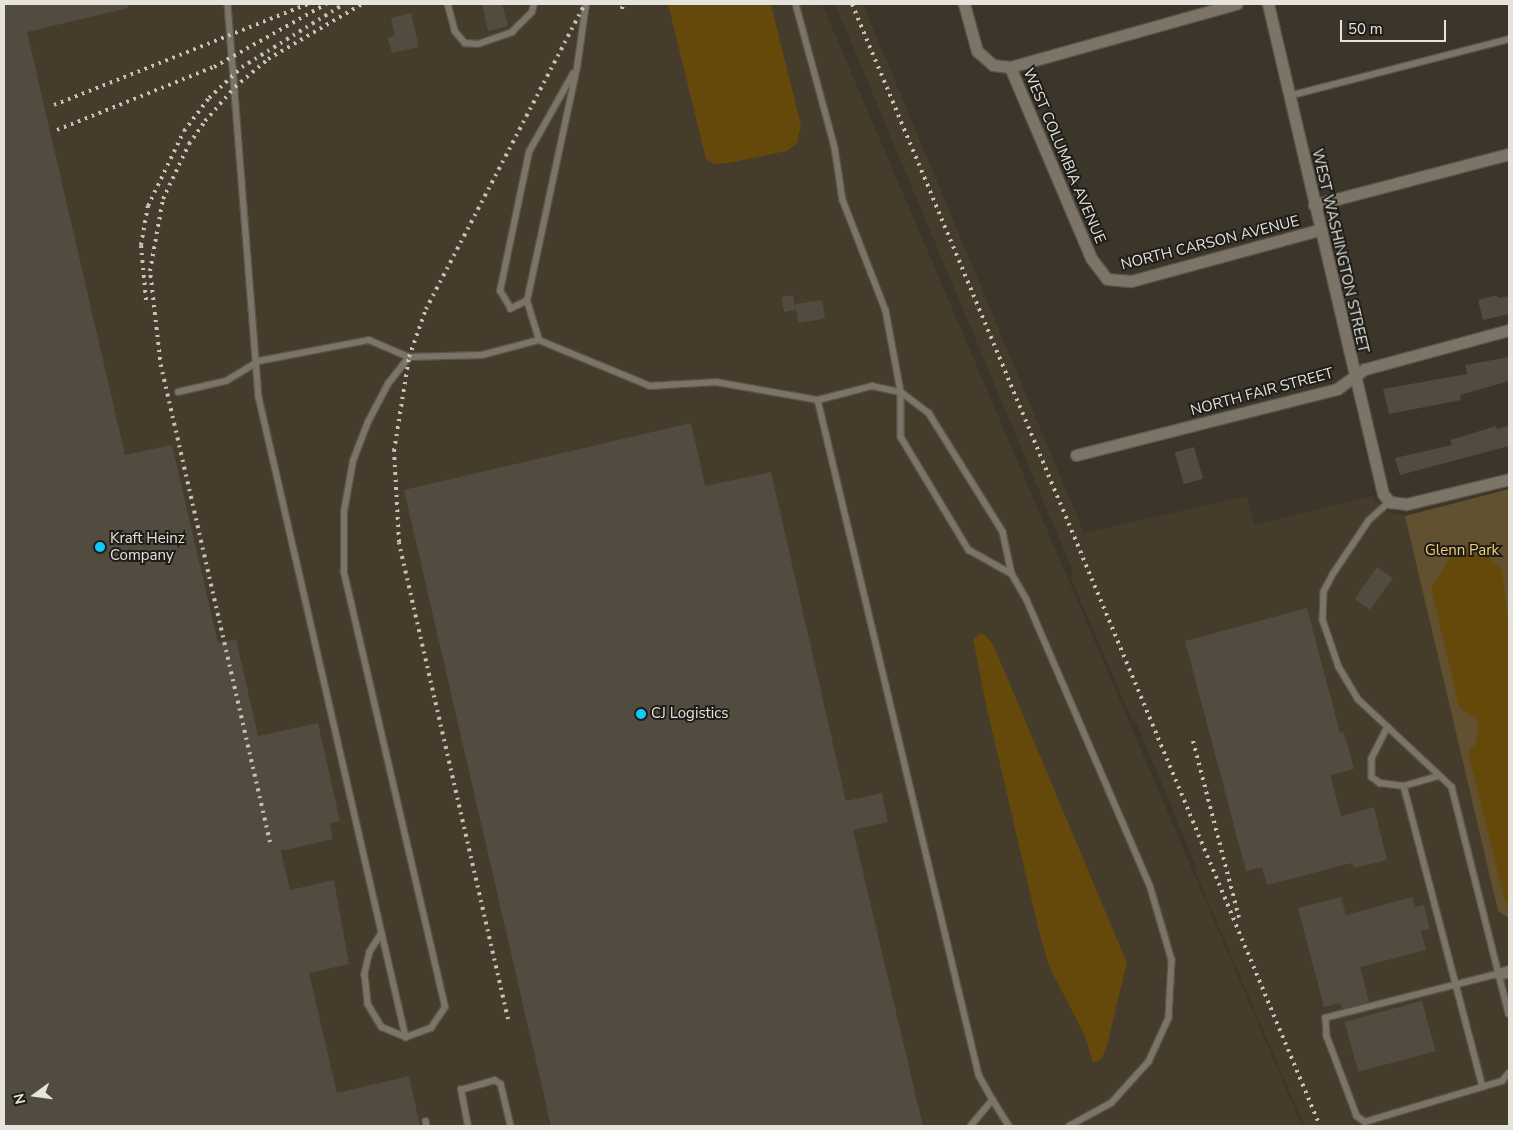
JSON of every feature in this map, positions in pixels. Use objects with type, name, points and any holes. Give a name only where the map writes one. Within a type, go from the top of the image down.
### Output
[{"type":"street","name":"WEST COLUMBIA AVENUE","points":[[964,4],[977,51],[993,65],[1010,67],[1091,258],[1107,280]]},
{"type":"street","points":[[1010,67],[1236,4]]},
{"type":"street","name":"WEST WASHINGTON STREET","points":[[1268,4],[1354,377],[1383,494],[1390,502]]},
{"type":"street","name":"NORTH CARSON AVENUE","points":[[1314,205],[1509,154]]},
{"type":"street","name":"NORTH CARSON AVENUE","points":[[1107,280],[1131,282],[1319,230]]},
{"type":"street","name":"NORTH FAIR STREET","points":[[1076,455],[1337,390],[1365,369],[1509,330]]},
{"type":"street","points":[[1390,502],[1420,503],[1509,479]]},
{"type":"lane","points":[[228,4],[266,430],[406,1037]]},
{"type":"lane","points":[[448,4],[455,31],[464,43],[478,44],[512,32],[532,12],[534,4]]},
{"type":"lane","points":[[539,340],[527,301],[577,68],[586,4]]},
{"type":"lane","points":[[796,4],[835,148],[843,200],[886,311],[901,392],[901,437],[969,550],[1012,574]]},
{"type":"lane","points":[[1289,96],[1509,38]]},
{"type":"lane","points":[[527,301],[511,309],[500,291],[505,263],[529,152],[577,68]]},
{"type":"lane","points":[[178,392],[226,381],[259,361],[369,340],[409,357],[482,355],[539,340],[650,386],[716,382],[818,400],[872,386],[901,392],[930,413],[1003,532],[1012,574],[1027,600],[1150,885],[1172,960],[1169,1018],[1149,1062],[1112,1103],[1070,1126]]},
{"type":"lane","points":[[382,933],[370,952],[365,974],[368,1004],[382,1027],[406,1037],[431,1028],[445,1006],[344,572],[344,512],[353,461],[368,422],[388,384],[409,357]]},
{"type":"lane","points":[[818,400],[979,1075],[1009,1126]]},
{"type":"lane","points":[[1390,502],[1370,521],[1334,574],[1324,592],[1323,620],[1339,667],[1358,699],[1438,776],[1452,787],[1504,972],[1509,1014]]},
{"type":"lane","points":[[1388,726],[1372,759],[1372,777],[1380,783],[1404,786],[1438,776]]},
{"type":"lane","points":[[1404,786],[1483,1087]]},
{"type":"lane","points":[[1504,972],[1326,1018],[1327,1036],[1357,1116],[1366,1124],[1502,1081],[1509,1073]]},
{"type":"lane","points":[[468,1126],[461,1090],[495,1080],[501,1084],[511,1126]]},
{"type":"lane","points":[[971,1126],[993,1100]]},
{"type":"shaded area","points":[[4,4],[822,4],[1302,1126],[4,1126]]},
{"type":"shaded area","points":[[668,4],[771,4],[801,125],[797,143],[787,151],[728,163],[714,164],[706,159]]},
{"type":"shaded area","points":[[835,4],[863,4],[1084,533],[1247,496],[1254,525],[1372,496],[1387,512],[1405,516],[1498,911],[1509,918],[1509,1126],[1304,1126],[1195,871],[1197,869],[1138,726],[1132,720],[1071,579],[1072,569]]},
{"type":"shaded area","points":[[1467,554],[1487,556],[1502,569],[1509,626],[1509,905],[1505,902],[1468,752],[1476,743],[1479,727],[1476,718],[1459,707],[1431,588],[1450,557]]},
{"type":"shaded area","points":[[979,634],[984,634],[993,644],[1127,963],[1106,1049],[1101,1059],[1093,1063],[1085,1036],[1049,966],[1039,931],[985,700],[973,639]]},
{"type":"green space","name":"Glenn Park","points":[[1509,489],[1509,918],[1498,911],[1405,516]]},
{"type":"building","name":"Kraft Heinz Company","points":[[4,4],[128,4],[128,8],[27,32],[125,455],[172,445],[218,643],[236,639],[258,736],[318,723],[340,821],[330,823],[333,839],[281,851],[290,890],[334,880],[349,964],[309,973],[337,1093],[409,1076],[420,1126],[4,1126]]},
{"type":"building","points":[[482,4],[502,4],[508,26],[488,31]]},
{"type":"building","points":[[411,13],[419,47],[392,53],[388,38],[395,36],[391,18]]},
{"type":"building","points":[[793,295],[796,310],[784,312],[781,297]]},
{"type":"building","points":[[1497,295],[1498,298],[1509,296],[1509,314],[1483,320],[1478,300]]},
{"type":"building","points":[[822,300],[825,319],[798,323],[795,304]]},
{"type":"building","points":[[1509,357],[1509,381],[1460,395],[1461,400],[1389,414],[1383,389],[1467,374],[1465,365]]},
{"type":"building","name":"CJ Logistics","points":[[691,423],[705,486],[771,472],[846,801],[882,793],[888,822],[853,830],[923,1126],[551,1126],[404,490]]},
{"type":"building","points":[[1496,426],[1497,429],[1509,426],[1509,446],[1400,475],[1395,458],[1452,445],[1450,440]]},
{"type":"building","points":[[1194,447],[1203,479],[1184,484],[1175,453]]},
{"type":"building","points":[[1377,567],[1393,578],[1370,610],[1355,599]]},
{"type":"building","points":[[1307,608],[1340,733],[1344,732],[1354,769],[1330,775],[1341,816],[1374,807],[1387,860],[1354,868],[1352,863],[1267,885],[1262,867],[1246,871],[1185,641]]},
{"type":"building","points":[[1341,897],[1346,915],[1412,897],[1415,907],[1424,905],[1430,929],[1421,931],[1426,950],[1360,967],[1369,1002],[1342,1009],[1340,1003],[1324,1007],[1298,908]]},
{"type":"building","points":[[1422,1001],[1435,1051],[1358,1072],[1345,1022]]},
{"type":"railway","points":[[54,105],[308,4]]},
{"type":"railway","points":[[57,130],[214,67],[326,4]]},
{"type":"railway","points":[[146,300],[141,245],[148,206],[184,131],[209,98],[242,67],[344,4]]},
{"type":"railway","points":[[270,842],[161,367],[150,271],[163,199],[189,144],[205,121],[235,87],[268,59],[362,4]]},
{"type":"railway","points":[[508,1019],[399,542],[394,451],[409,357],[426,309],[585,4]]},
{"type":"railway","points":[[622,9],[623,4]]},
{"type":"railway","points":[[852,4],[1320,1126]]},
{"type":"railway","points":[[1193,741],[1240,922]]},
{"type":"place","name":"Kraft Heinz Company","points":[[100,547]]},
{"type":"place","name":"CJ Logistics","points":[[641,714]]}]
